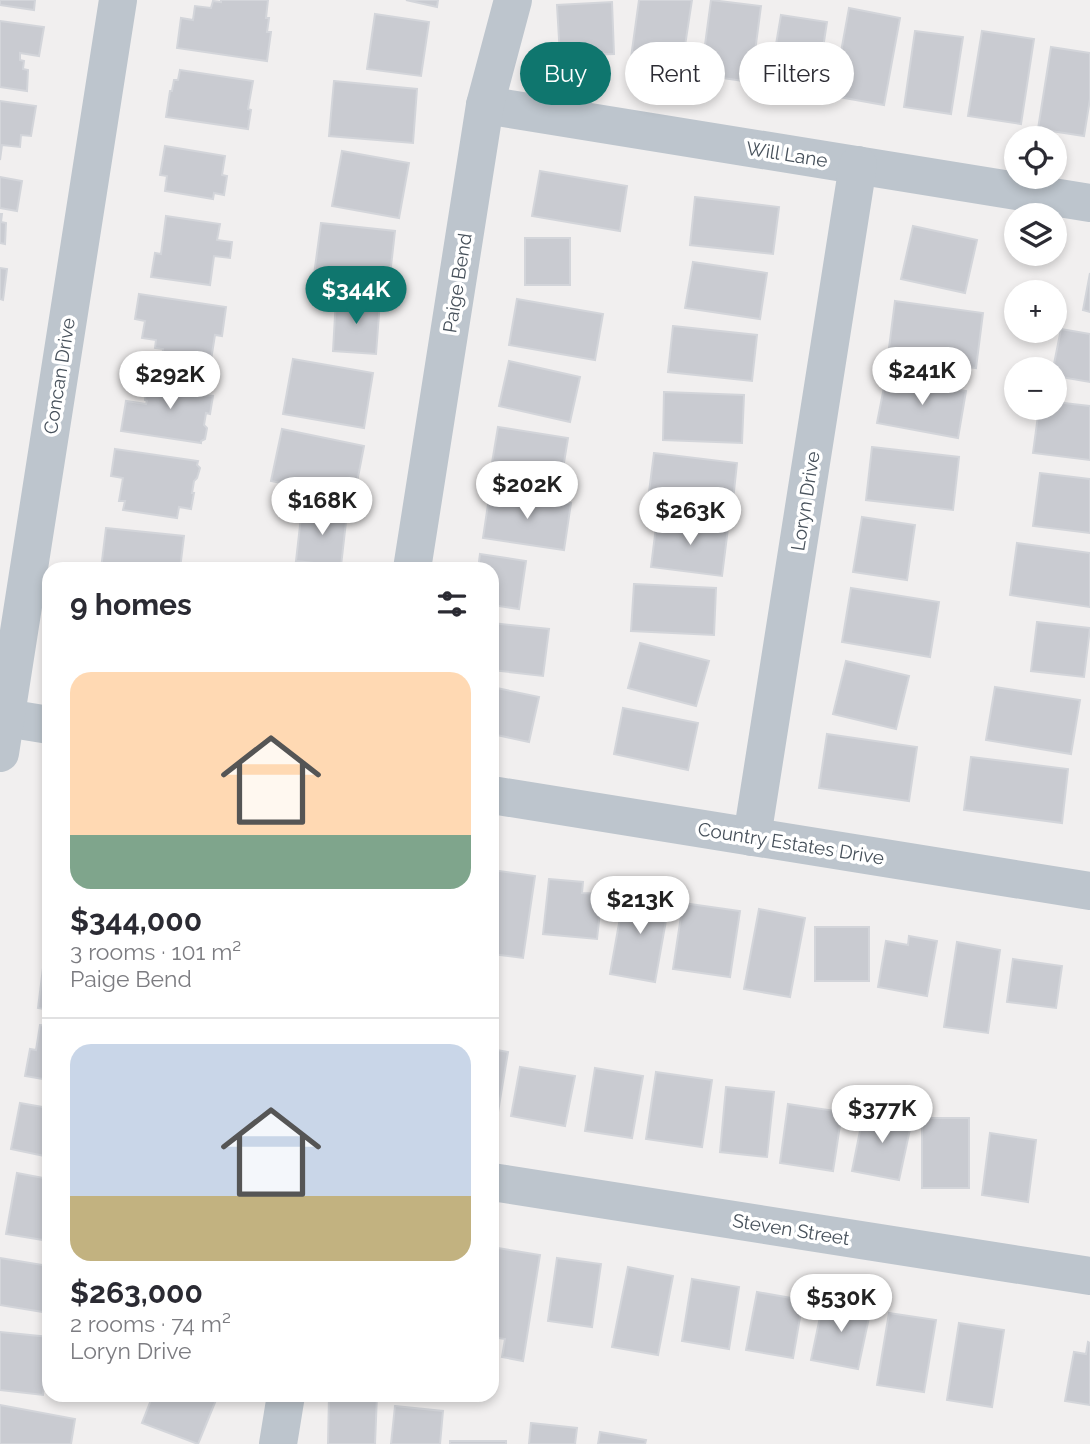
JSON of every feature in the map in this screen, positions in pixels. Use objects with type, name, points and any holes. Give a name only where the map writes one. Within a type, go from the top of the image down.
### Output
[{"type":"street","name":"Concan Drive","points":[[2,729],[118,0]]},
{"type":"street","name":"Paige Bend","points":[[413,562],[485,105],[513,0]]},
{"type":"street","name":"Will Lane","points":[[485,105],[1090,203]]},
{"type":"street","name":"Loryn Drive","points":[[752,837],[858,165]]},
{"type":"street","points":[[2,729],[42,726]]},
{"type":"street","name":"Country Estates Drive","points":[[499,796],[1090,891]]},
{"type":"street","name":"Steven Street","points":[[499,1183],[1090,1276]]},
{"type":"street","points":[[278,1444],[285,1402]]},
{"type":"building","points":[[0,0],[35,0],[34,10],[0,5]]},
{"type":"building","points":[[268,0],[267,32],[271,32],[267,61],[177,48],[181,18],[193,20],[195,6],[211,8],[213,1]]},
{"type":"building","points":[[406,0],[438,0],[437,7]]},
{"type":"building","points":[[639,0],[692,0],[686,42],[633,42]]},
{"type":"building","points":[[711,0],[761,6],[756,42],[739,42],[739,80],[725,78],[725,42],[705,42]]},
{"type":"building","points":[[612,2],[614,54],[611,54],[611,42],[559,42],[557,5]]},
{"type":"building","points":[[849,8],[900,18],[884,105],[854,100],[854,42],[843,42]]},
{"type":"building","points":[[375,14],[429,22],[421,76],[367,69]]},
{"type":"building","points":[[781,15],[827,22],[824,42],[776,42]]},
{"type":"building","points":[[0,21],[44,27],[39,56],[20,53],[20,60],[24,61],[23,69],[28,70],[27,91],[0,87]]},
{"type":"building","points":[[915,31],[963,37],[951,114],[904,107]]},
{"type":"building","points":[[982,31],[1034,39],[1021,124],[968,116]]},
{"type":"building","points":[[1051,47],[1090,53],[1090,99],[1084,136],[1067,133],[1067,126],[1038,126]]},
{"type":"building","points":[[180,70],[253,81],[248,129],[166,117],[170,91],[174,80],[178,80]]},
{"type":"building","points":[[334,81],[417,89],[413,143],[329,136]]},
{"type":"building","points":[[0,101],[36,106],[31,136],[21,135],[20,147],[2,145],[0,160]]},
{"type":"building","points":[[165,146],[225,156],[222,175],[227,176],[224,195],[214,193],[213,199],[165,191],[167,176],[160,175]]},
{"type":"building","points":[[342,151],[409,163],[399,218],[332,206]]},
{"type":"building","points":[[540,171],[627,186],[620,231],[532,216]]},
{"type":"building","points":[[0,177],[22,181],[17,211],[0,208]]},
{"type":"building","points":[[695,197],[779,207],[773,254],[690,245]]},
{"type":"building","points":[[0,214],[1,222],[6,223],[5,244],[0,243]]},
{"type":"building","points":[[166,216],[220,224],[217,240],[232,242],[230,258],[214,256],[210,285],[151,277],[155,253],[161,254]]},
{"type":"building","points":[[321,223],[395,231],[389,284],[314,275]]},
{"type":"building","points":[[913,226],[977,240],[965,293],[901,279]]},
{"type":"building","points":[[525,238],[570,238],[570,285],[525,285]]},
{"type":"building","points":[[693,262],[767,273],[760,319],[685,308]]},
{"type":"building","points":[[0,268],[7,269],[3,300],[0,299]]},
{"type":"building","points":[[1090,273],[1090,312],[1083,310]]},
{"type":"building","points":[[139,294],[226,307],[222,336],[215,335],[210,366],[162,359],[163,349],[155,348],[156,340],[142,338],[145,321],[135,319]]},
{"type":"building","points":[[336,298],[380,301],[376,354],[333,351]]},
{"type":"building","points":[[517,299],[603,314],[595,360],[509,345]]},
{"type":"building","points":[[895,301],[983,313],[976,368],[888,356]]},
{"type":"building","points":[[673,326],[757,335],[752,381],[668,372]]},
{"type":"building","points":[[1067,330],[1090,334],[1090,382],[1067,378],[1067,357],[1055,357],[1058,343],[1067,343]]},
{"type":"building","points":[[293,359],[373,373],[364,428],[283,414]]},
{"type":"building","points":[[509,361],[580,377],[570,422],[499,406]]},
{"type":"building","points":[[157,375],[202,382],[200,395],[213,396],[210,414],[206,413],[205,439],[201,443],[121,431],[126,401],[146,404],[147,383],[156,385]]},
{"type":"building","points":[[886,377],[966,391],[958,438],[877,423]]},
{"type":"building","points":[[664,392],[744,395],[742,443],[663,440]]},
{"type":"building","points":[[1067,403],[1090,406],[1090,460],[1033,453],[1037,420],[1067,420]]},
{"type":"building","points":[[498,427],[568,438],[560,487],[490,475]]},
{"type":"building","points":[[282,429],[364,446],[354,498],[271,481]]},
{"type":"building","points":[[872,447],[959,457],[953,510],[866,500]]},
{"type":"building","points":[[115,449],[198,461],[200,468],[194,481],[191,509],[179,507],[177,518],[123,510],[125,501],[119,501],[123,478],[111,476]]},
{"type":"building","points":[[654,453],[737,463],[732,510],[648,500]]},
{"type":"building","points":[[1040,473],[1090,479],[1090,533],[1033,526]]},
{"type":"building","points":[[490,491],[571,503],[564,550],[483,538]]},
{"type":"building","points":[[302,508],[347,513],[341,562],[296,561]]},
{"type":"building","points":[[862,517],[915,525],[907,580],[853,572]]},
{"type":"building","points":[[657,519],[728,528],[722,576],[651,567]]},
{"type":"building","points":[[106,528],[184,536],[181,562],[102,562]]},
{"type":"building","points":[[1017,543],[1090,553],[1090,607],[1010,595]]},
{"type":"building","points":[[480,554],[526,561],[519,609],[499,606],[499,562],[479,562]]},
{"type":"building","points":[[634,584],[716,588],[714,635],[631,631]]},
{"type":"building","points":[[851,588],[939,602],[930,657],[842,642]]},
{"type":"building","points":[[1037,622],[1090,628],[1084,677],[1031,671]]},
{"type":"building","points":[[499,624],[549,629],[543,676],[499,671]]},
{"type":"building","points":[[640,643],[709,661],[696,706],[628,688]]},
{"type":"building","points":[[846,661],[909,676],[896,729],[833,714]]},
{"type":"building","points":[[995,687],[1080,700],[1071,754],[986,740]]},
{"type":"building","points":[[499,688],[539,697],[529,742],[499,736]]},
{"type":"building","points":[[623,708],[698,723],[688,770],[614,754]]},
{"type":"building","points":[[827,734],[917,747],[909,801],[819,788]]},
{"type":"building","points":[[971,757],[1068,769],[1062,823],[964,810]]},
{"type":"building","points":[[499,871],[535,876],[523,958],[499,955]]},
{"type":"building","points":[[549,879],[583,882],[582,893],[602,894],[597,939],[543,934]]},
{"type":"building","points":[[625,890],[670,898],[655,982],[610,974]]},
{"type":"building","points":[[683,903],[740,911],[730,977],[673,969]]},
{"type":"building","points":[[759,909],[805,918],[790,997],[744,989]]},
{"type":"building","points":[[815,927],[869,927],[869,981],[815,981]]},
{"type":"building","points":[[909,936],[937,941],[927,996],[878,987],[886,941],[908,945]]},
{"type":"building","points":[[957,942],[1000,950],[988,1033],[944,1027]]},
{"type":"building","points":[[1013,959],[1062,966],[1056,1008],[1007,1002]]},
{"type":"building","points":[[42,976],[42,1009],[38,1008]]},
{"type":"building","points":[[42,1025],[42,1079],[25,1076],[30,1049],[36,1050]]},
{"type":"building","points":[[499,1050],[508,1052],[499,1106]]},
{"type":"building","points":[[520,1067],[575,1076],[565,1126],[511,1116]]},
{"type":"building","points":[[595,1068],[643,1076],[632,1138],[585,1131]]},
{"type":"building","points":[[656,1072],[712,1080],[702,1147],[646,1139]]},
{"type":"building","points":[[726,1087],[774,1092],[767,1157],[720,1152]]},
{"type":"building","points":[[20,1103],[42,1107],[42,1156],[11,1149]]},
{"type":"building","points":[[788,1104],[842,1112],[833,1171],[780,1163]]},
{"type":"building","points":[[864,1111],[912,1120],[899,1180],[852,1171]]},
{"type":"building","points":[[922,1118],[969,1118],[969,1188],[922,1188]]},
{"type":"building","points":[[990,1133],[1036,1140],[1028,1202],[982,1195]]},
{"type":"building","points":[[17,1173],[42,1178],[42,1240],[6,1234]]},
{"type":"building","points":[[499,1248],[540,1255],[523,1361],[502,1357],[505,1339],[499,1338]]},
{"type":"building","points":[[0,1258],[42,1265],[42,1312],[0,1305]]},
{"type":"building","points":[[557,1258],[601,1264],[592,1327],[548,1321]]},
{"type":"building","points":[[628,1267],[673,1276],[658,1355],[612,1347]]},
{"type":"building","points":[[692,1279],[739,1287],[729,1349],[682,1341]]},
{"type":"building","points":[[757,1292],[803,1300],[793,1358],[746,1350]]},
{"type":"building","points":[[824,1298],[871,1308],[858,1369],[811,1360]]},
{"type":"building","points":[[889,1313],[936,1320],[924,1392],[877,1385]]},
{"type":"building","points":[[959,1323],[1004,1330],[992,1407],[947,1400]]},
{"type":"building","points":[[0,1332],[42,1336],[42,1395],[0,1390]]},
{"type":"building","points":[[1088,1342],[1090,1405],[1065,1401],[1074,1352],[1086,1354]]},
{"type":"building","points":[[150,1402],[215,1402],[198,1444],[142,1423]]},
{"type":"building","points":[[329,1402],[377,1402],[375,1444],[328,1444]]},
{"type":"building","points":[[0,1405],[75,1419],[71,1444],[0,1444]]},
{"type":"building","points":[[395,1406],[443,1411],[440,1444],[391,1444]]},
{"type":"building","points":[[531,1423],[577,1428],[575,1444],[529,1444]]},
{"type":"building","points":[[600,1432],[646,1440],[645,1444],[598,1444]]},
{"type":"building","points":[[450,1441],[506,1441],[506,1444],[450,1444]]}]
